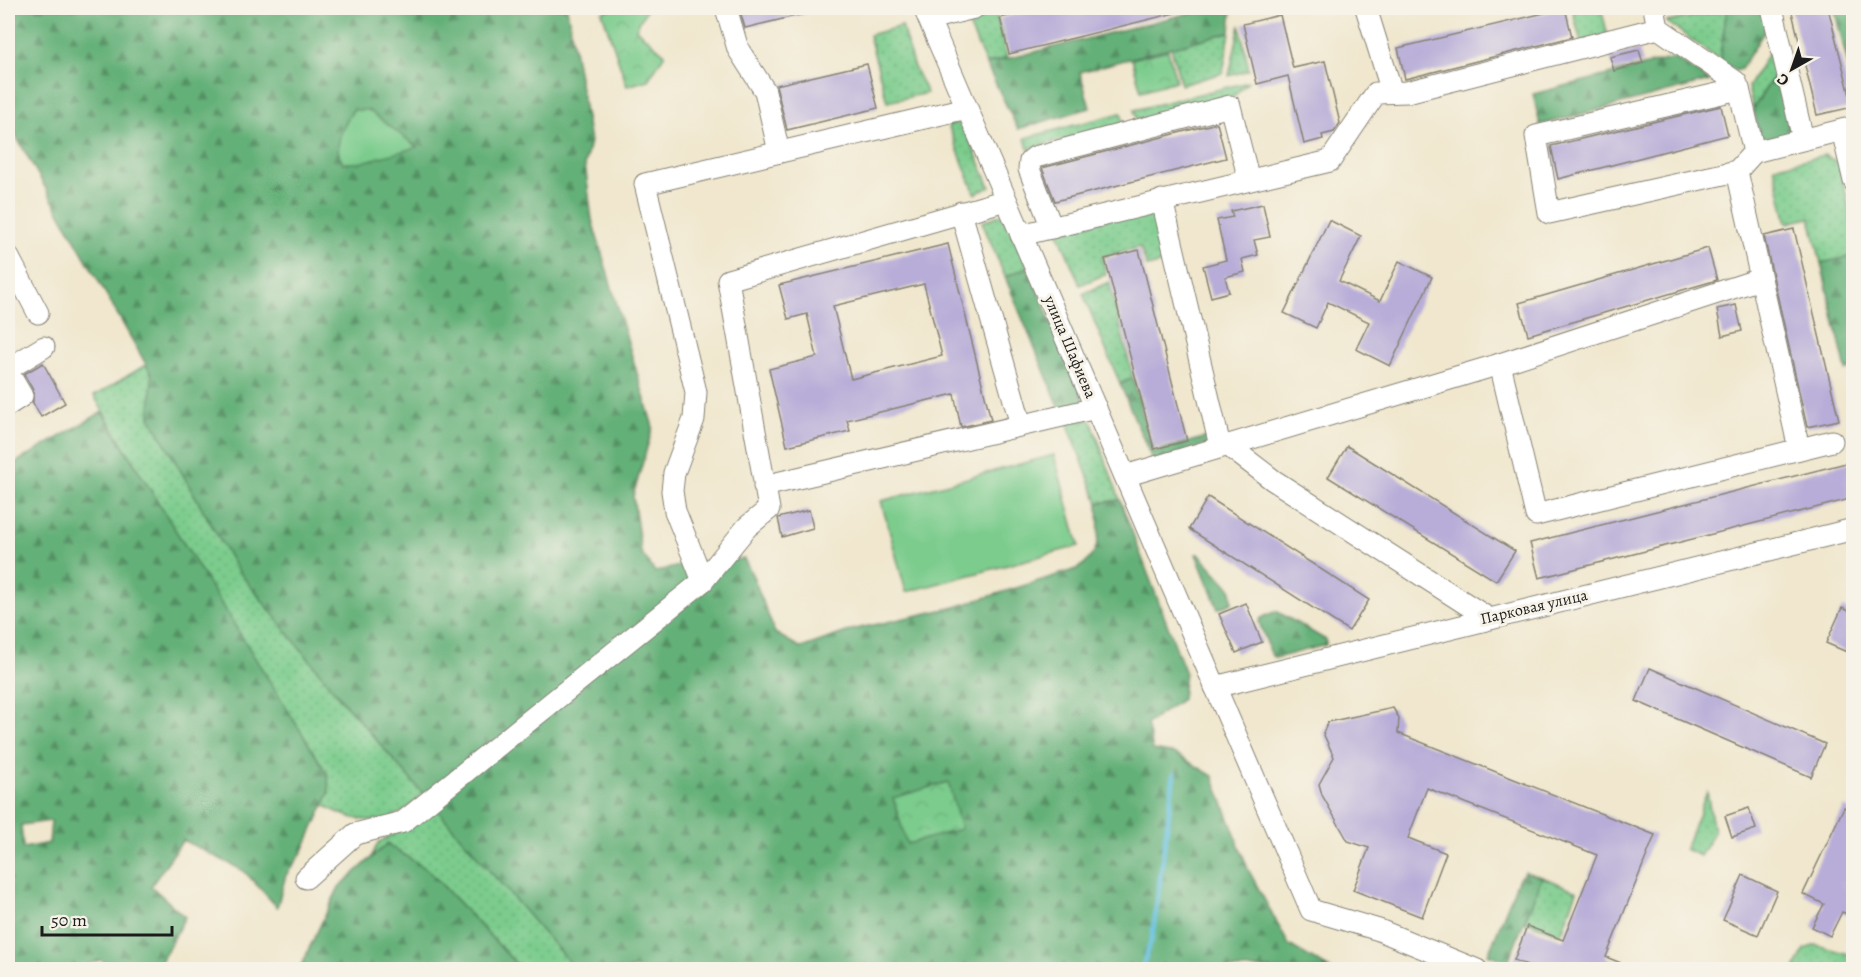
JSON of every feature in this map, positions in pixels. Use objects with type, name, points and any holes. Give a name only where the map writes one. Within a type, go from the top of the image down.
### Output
[{"type":"street","points":[[726,8],[738,49],[765,91],[779,153]]},
{"type":"street","points":[[926,14],[974,8]]},
{"type":"street","points":[[1366,8],[1392,92]]},
{"type":"street","points":[[1654,8],[1659,28],[1736,82],[1754,152]]},
{"type":"street","points":[[1772,8],[1803,140]]},
{"type":"street","name":"улица Шафиева","points":[[926,14],[1311,910],[1379,930],[1477,969]]},
{"type":"street","points":[[1021,235],[1330,161],[1376,93],[1407,92],[1659,28]]},
{"type":"street","points":[[1739,88],[1536,136],[1549,213],[1737,171],[1754,152],[1848,128],[1854,181]]},
{"type":"street","points":[[1053,228],[1029,169],[1030,161],[1035,157],[1230,106],[1249,180]]},
{"type":"street","points":[[703,581],[675,511],[672,490],[674,473],[694,419],[696,392],[645,184],[967,108]]},
{"type":"street","points":[[1737,171],[1799,449]]},
{"type":"street","points":[[306,878],[355,834],[403,822],[703,581],[747,527],[769,509],[728,280],[1006,200]]},
{"type":"street","points":[[1162,200],[1223,445],[1273,480],[1488,618]]},
{"type":"street","points":[[961,212],[1021,424]]},
{"type":"street","points":[[8,256],[38,313]]},
{"type":"street","points":[[1125,476],[1500,364],[1760,279]]},
{"type":"street","points":[[8,405],[22,396],[8,370],[44,347]]},
{"type":"street","points":[[1500,364],[1536,515],[1832,441]]},
{"type":"street","points":[[764,486],[1096,408]]},
{"type":"street","name":"Парковая улица","points":[[1215,687],[1854,529]]},
{"type":"green space","points":[[8,8],[567,8],[590,141],[585,164],[592,220],[653,427],[633,496],[641,552],[655,572],[696,562],[744,559],[775,633],[801,648],[855,629],[955,607],[1077,569],[1086,562],[1096,548],[1099,532],[1098,503],[1120,500],[1185,671],[1182,699],[1147,724],[1153,750],[1176,754],[1213,776],[1248,869],[1289,945],[1330,969],[575,969],[339,697],[236,568],[150,417],[152,375],[8,122]]},
{"type":"green space","points":[[613,8],[643,8],[646,10],[636,29],[665,54],[648,80],[627,86],[602,12]]},
{"type":"green space","points":[[1209,8],[1232,8],[1230,32],[1080,72],[1090,108],[1018,129],[986,64]]},
{"type":"green space","points":[[1572,8],[1601,8],[1608,36],[1581,43]]},
{"type":"green space","points":[[1727,8],[1762,8],[1767,27],[1741,69],[1735,71],[1722,62],[1720,56]]},
{"type":"green space","points":[[1834,8],[1853,8],[1853,85]]},
{"type":"green space","points":[[1727,9],[1720,56],[1722,62],[1667,22]]},
{"type":"green space","points":[[996,12],[1007,58],[986,64],[967,21]]},
{"type":"green space","points":[[1240,25],[1249,70],[1229,76]]},
{"type":"green space","points":[[902,26],[913,65],[927,93],[887,102],[869,35]]},
{"type":"green space","points":[[1230,32],[1223,73],[1181,85],[1171,47]]},
{"type":"green space","points":[[1775,42],[1780,66],[1753,109],[1748,87]]},
{"type":"green space","points":[[1168,50],[1176,81],[1141,91],[1132,59]]},
{"type":"green space","points":[[1674,58],[1710,81],[1540,125],[1533,94]]},
{"type":"green space","points":[[1780,66],[1796,134],[1762,144],[1753,109]]},
{"type":"green space","points":[[1248,82],[1233,97],[1137,121],[1134,110]]},
{"type":"green space","points":[[353,110],[368,110],[417,147],[359,163],[343,163],[338,150],[340,136]]},
{"type":"green space","points":[[1121,113],[1124,124],[1028,149],[1025,138]]},
{"type":"green space","points":[[962,122],[990,187],[975,194],[948,125]]},
{"type":"green space","points":[[1824,155],[1839,163],[1853,226],[1854,256],[1821,263],[1810,218],[1787,223],[1774,167]]},
{"type":"green space","points":[[1156,206],[1170,261],[1147,267],[1140,247],[1102,257],[1106,274],[1080,285],[1058,232]]},
{"type":"green space","points":[[1002,214],[1028,267],[1005,277],[982,222]]},
{"type":"green space","points":[[1853,256],[1853,369],[1846,370],[1821,263]]},
{"type":"green space","points":[[1028,267],[1085,403],[1061,411],[1005,277]]},
{"type":"green space","points":[[1109,282],[1133,378],[1120,384],[1083,294]]},
{"type":"green space","points":[[147,364],[152,375],[150,417],[339,697],[423,793],[402,812],[382,820],[361,820],[341,814],[322,804],[329,793],[94,396]]},
{"type":"green space","points":[[1133,378],[1153,452],[1211,436],[1213,443],[1153,462],[1120,384]]},
{"type":"green space","points":[[102,412],[328,775],[329,793],[303,851],[286,875],[277,907],[244,871],[183,840],[151,886],[185,917],[157,969],[125,969],[100,960],[76,969],[8,969],[8,467]],"holes":[[[51,821],[49,843],[23,848],[21,825]]]},
{"type":"green space","points":[[1091,420],[1120,500],[1098,503],[1067,422]]},
{"type":"green space","points":[[1054,455],[1079,546],[906,592],[881,501]]},
{"type":"green space","points":[[1196,554],[1199,554],[1231,589],[1232,603],[1218,609]]},
{"type":"green space","points":[[1276,611],[1326,640],[1326,645],[1276,658],[1272,656],[1259,622],[1261,618]]},
{"type":"green space","points":[[948,782],[961,829],[907,844],[893,798]]},
{"type":"green space","points":[[1707,792],[1714,832],[1700,856],[1685,849]]},
{"type":"green space","points":[[437,808],[575,969],[521,969],[428,870],[371,858],[378,843]]},
{"type":"green space","points":[[387,844],[428,870],[521,969],[299,969],[339,887]]},
{"type":"green space","points":[[1525,872],[1542,877],[1508,962],[1488,954],[1519,878]]},
{"type":"green space","points":[[1542,877],[1577,891],[1561,934],[1525,921]]},
{"type":"green space","points":[[1816,945],[1853,955],[1853,969],[1795,969],[1804,949]]},
{"type":"building","points":[[739,8],[807,8],[808,13],[745,28]]},
{"type":"building","points":[[1042,8],[1174,8],[1175,13],[1009,54],[1000,18]]},
{"type":"building","points":[[1565,8],[1572,37],[1405,79],[1398,48]]},
{"type":"building","points":[[1791,8],[1828,8],[1853,107],[1817,115]]},
{"type":"building","points":[[1280,15],[1293,68],[1325,61],[1340,123],[1334,132],[1322,135],[1323,139],[1304,144],[1288,76],[1257,84],[1243,24]]},
{"type":"building","points":[[1639,50],[1643,63],[1614,71],[1610,57]]},
{"type":"building","points":[[867,64],[878,108],[787,130],[776,85]]},
{"type":"building","points":[[1721,106],[1728,135],[1558,179],[1551,146]]},
{"type":"building","points":[[1217,123],[1226,158],[1055,201],[1042,168]]},
{"type":"building","points":[[1263,204],[1270,237],[1254,240],[1258,255],[1242,259],[1245,272],[1225,277],[1229,292],[1211,297],[1203,266],[1226,260],[1217,220],[1233,217],[1231,211]]},
{"type":"building","points":[[1329,220],[1361,236],[1339,281],[1380,301],[1399,261],[1432,277],[1390,366],[1356,349],[1369,322],[1328,302],[1316,328],[1284,313]]},
{"type":"building","points":[[1794,229],[1839,420],[1807,427],[1764,236]]},
{"type":"building","points":[[948,244],[991,420],[961,427],[954,394],[847,420],[850,431],[787,446],[769,369],[817,357],[807,314],[788,319],[779,285]],"holes":[[[924,284],[942,356],[851,379],[833,306]]]},
{"type":"building","points":[[1708,248],[1717,280],[1528,335],[1519,303]]},
{"type":"building","points":[[1139,250],[1187,441],[1154,449],[1105,259]]},
{"type":"building","points":[[1736,305],[1742,331],[1722,336],[1717,309]]},
{"type":"building","points":[[43,363],[65,403],[41,417],[33,403],[33,390],[24,374]]},
{"type":"building","points":[[1347,446],[1515,551],[1496,581],[1328,477]]},
{"type":"building","points":[[1854,461],[1854,498],[1539,578],[1530,543]]},
{"type":"building","points":[[1208,497],[1369,600],[1349,631],[1189,529]]},
{"type":"building","points":[[809,510],[813,528],[782,537],[778,518]]},
{"type":"building","points":[[1246,603],[1262,642],[1236,653],[1219,614]]},
{"type":"building","points":[[1842,608],[1854,613],[1854,655],[1826,643]]},
{"type":"building","points":[[1650,668],[1825,744],[1811,777],[1636,701]]},
{"type":"building","points":[[1393,708],[1399,718],[1398,733],[1655,835],[1606,957],[1636,969],[1537,969],[1514,960],[1527,926],[1563,940],[1597,855],[1427,788],[1408,838],[1446,853],[1422,917],[1353,890],[1369,848],[1348,841],[1322,795],[1319,784],[1334,757],[1323,733],[1328,722]]},
{"type":"building","points":[[1844,807],[1854,812],[1854,917],[1842,912],[1830,936],[1812,927],[1824,904],[1803,894]]},
{"type":"building","points":[[1749,808],[1756,829],[1732,837],[1725,816]]},
{"type":"building","points":[[1743,875],[1777,891],[1758,935],[1723,920]]},
{"type":"waterway","points":[[1141,970],[1152,939],[1174,774]]}]
